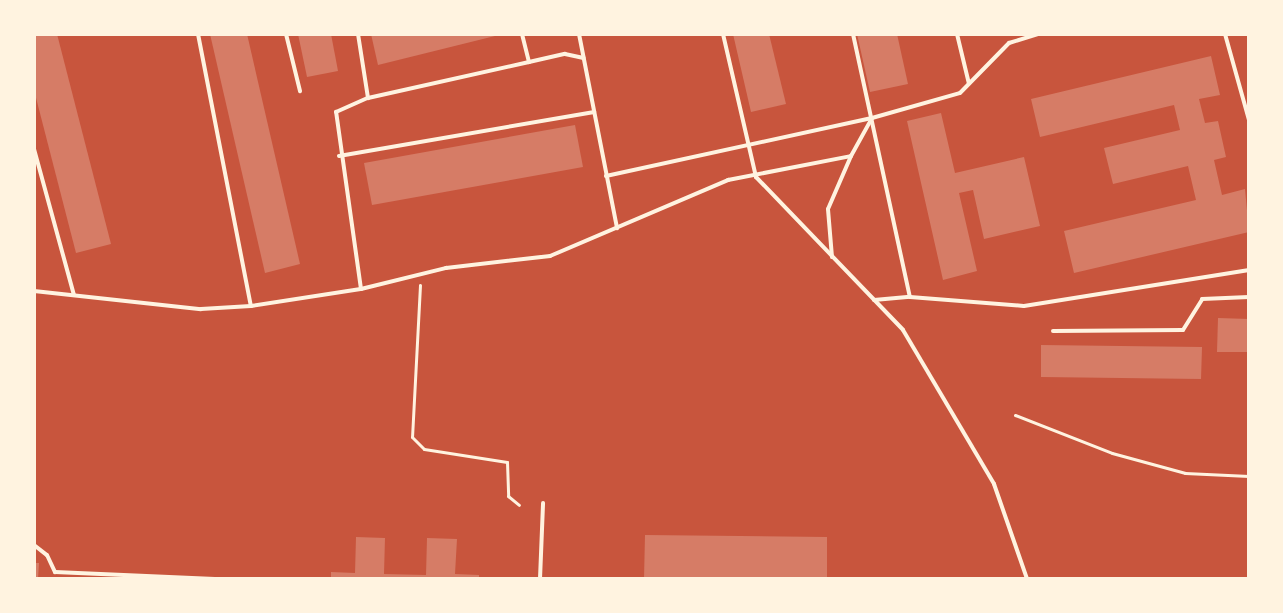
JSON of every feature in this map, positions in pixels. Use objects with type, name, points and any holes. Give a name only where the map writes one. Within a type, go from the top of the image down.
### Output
[{"type":"lane","points":[[198,34],[251,306]]},
{"type":"lane","points":[[286,34],[300,91]]},
{"type":"lane","points":[[358,34],[368,98]]},
{"type":"lane","points":[[522,34],[529,62]]},
{"type":"lane","points":[[579,34],[617,228]]},
{"type":"lane","points":[[723,34],[756,177],[903,330],[994,484],[1027,579]]},
{"type":"lane","points":[[853,34],[910,297]]},
{"type":"lane","points":[[957,34],[969,84]]},
{"type":"lane","points":[[606,176],[872,118],[960,93],[1009,43],[1039,34]]},
{"type":"lane","points":[[1225,34],[1249,120]]},
{"type":"lane","points":[[361,289],[339,156],[336,112],[368,98],[565,54],[584,58]]},
{"type":"lane","points":[[339,156],[594,112]]},
{"type":"lane","points":[[832,257],[828,209],[872,118]]},
{"type":"lane","points":[[34,149],[74,295]]},
{"type":"lane","points":[[34,291],[201,309],[251,306],[361,289],[446,268],[550,256],[728,180],[756,177],[851,156]]},
{"type":"lane","points":[[874,300],[910,297],[1024,306],[1249,270]]},
{"type":"lane","points":[[1053,331],[1183,330],[1202,299],[1249,297]]},
{"type":"lane","points":[[540,579],[543,503]]},
{"type":"lane","points":[[34,545],[47,555],[55,579]]},
{"type":"lane","points":[[55,572],[215,579]]},
{"type":"path","points":[[420,285],[412,437],[424,449],[507,462],[508,496],[519,505]]},
{"type":"path","points":[[1015,415],[1112,453],[1185,473],[1249,476]]},
{"type":"building","points":[[34,34],[57,34],[111,244],[76,253],[34,90]]},
{"type":"building","points":[[210,34],[247,34],[300,264],[265,273]]},
{"type":"building","points":[[298,34],[331,34],[338,71],[307,77]]},
{"type":"building","points":[[371,34],[499,34],[499,35],[378,65]]},
{"type":"building","points":[[733,34],[769,34],[786,104],[751,112]]},
{"type":"building","points":[[857,34],[897,34],[908,84],[870,92]]},
{"type":"building","points":[[1211,56],[1220,95],[1199,99],[1205,123],[1218,121],[1226,157],[1214,160],[1222,195],[1245,189],[1249,232],[1074,273],[1064,231],[1196,200],[1188,166],[1113,184],[1104,148],[1180,130],[1174,105],[1040,137],[1031,99]]},
{"type":"building","points":[[941,113],[955,173],[1024,157],[1040,226],[984,239],[973,190],[959,193],[977,271],[943,280],[907,121]]},
{"type":"building","points":[[575,125],[583,167],[372,205],[364,163]]},
{"type":"building","points":[[1218,318],[1249,319],[1249,352],[1217,352]]},
{"type":"building","points":[[1041,345],[1202,347],[1201,379],[1041,377]]},
{"type":"building","points":[[645,535],[827,537],[827,579],[644,579]]},
{"type":"building","points":[[356,537],[385,538],[384,574],[426,575],[427,538],[457,539],[455,574],[479,575],[479,579],[331,579],[331,572],[355,573]]},
{"type":"building","points":[[34,563],[39,563],[38,579],[34,579]]}]
